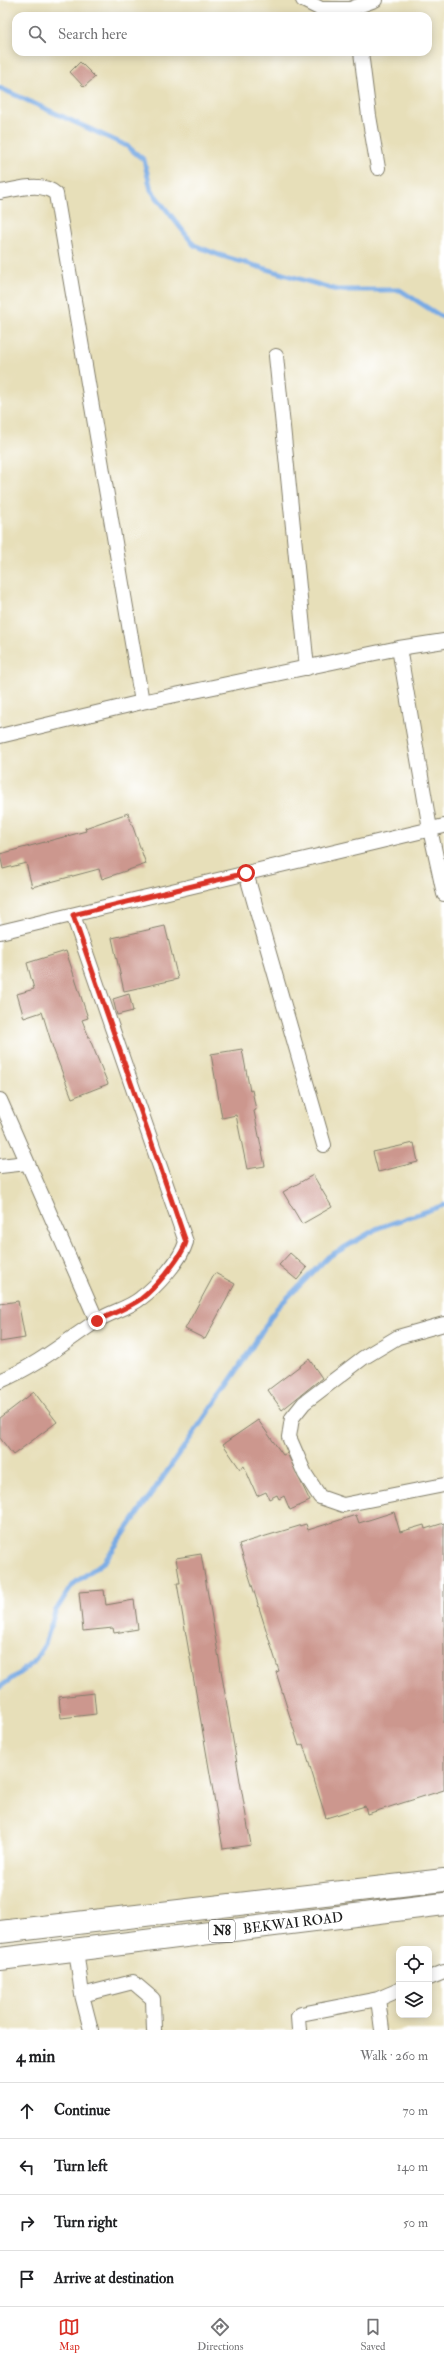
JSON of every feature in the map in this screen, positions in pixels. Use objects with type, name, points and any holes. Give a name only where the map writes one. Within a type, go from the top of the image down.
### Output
[{"type":"highway","name":"BEKWAI ROAD","points":[[0,1932],[444,1880]]},
{"type":"highway","name":"BEKWAI ROAD","points":[[0,1959],[444,1904]]},
{"type":"street","points":[[303,0],[321,9],[351,12],[375,0]]},
{"type":"street","points":[[362,56],[369,116],[378,168]]},
{"type":"street","points":[[0,192],[38,186],[49,188],[56,194],[142,702]]},
{"type":"street","points":[[276,356],[307,668]]},
{"type":"street","points":[[0,736],[142,702],[399,648],[444,641]]},
{"type":"street","points":[[399,648],[430,829],[444,894]]},
{"type":"street","points":[[0,932],[444,826]]},
{"type":"street","points":[[246,873],[324,1145]]},
{"type":"street","points":[[0,1381],[53,1353],[97,1321],[141,1299],[183,1252],[186,1242],[73,915]]},
{"type":"street","points":[[0,1100],[97,1321]]},
{"type":"street","points":[[0,1166],[27,1163]]},
{"type":"street","points":[[444,1324],[398,1337],[363,1358],[304,1403],[292,1418],[289,1437],[305,1474],[320,1497],[343,1506],[444,1485]]},
{"type":"street","points":[[76,1949],[82,1995],[90,2030]]},
{"type":"street","points":[[432,1977],[444,1972]]},
{"type":"street","points":[[82,1995],[133,1982],[152,1999],[154,2030]]},
{"type":"street","points":[[299,2030],[298,2017],[301,2014],[378,1999],[396,1991]]},
{"type":"street","points":[[378,1999],[382,2030]]},
{"type":"building","points":[[80,62],[95,77],[84,87],[70,72]]},
{"type":"building","points":[[128,813],[146,864],[102,879],[99,869],[32,887],[26,863],[3,869],[0,854],[86,831],[85,828]]},
{"type":"building","points":[[165,926],[178,979],[124,991],[112,938]]},
{"type":"building","points":[[66,951],[88,1018],[82,1020],[108,1084],[72,1098],[53,1048],[42,1012],[24,1018],[17,994],[34,989],[27,963]]},
{"type":"building","points":[[129,994],[133,1011],[117,1015],[113,999]]},
{"type":"building","points":[[242,1049],[250,1091],[252,1090],[256,1110],[254,1111],[265,1166],[247,1169],[236,1115],[222,1118],[211,1054]]},
{"type":"building","points":[[414,1143],[418,1162],[378,1172],[373,1152]]},
{"type":"building","points":[[313,1175],[332,1207],[302,1224],[283,1192]]},
{"type":"building","points":[[290,1253],[307,1268],[297,1280],[279,1265]]},
{"type":"building","points":[[215,1273],[235,1284],[205,1339],[185,1329]]},
{"type":"building","points":[[18,1301],[25,1338],[0,1342],[0,1304]]},
{"type":"building","points":[[309,1359],[322,1378],[282,1410],[268,1390]]},
{"type":"building","points":[[34,1392],[57,1422],[13,1455],[0,1438],[0,1418]]},
{"type":"building","points":[[258,1420],[283,1455],[287,1453],[310,1501],[290,1510],[284,1496],[279,1499],[277,1495],[269,1499],[266,1492],[257,1496],[244,1466],[240,1469],[223,1444]]},
{"type":"building","points":[[394,1512],[400,1532],[424,1525],[425,1529],[444,1523],[444,1790],[367,1814],[365,1806],[326,1818],[303,1744],[299,1746],[276,1672],[279,1671],[239,1544],[306,1524],[308,1530],[356,1515],[359,1523]]},
{"type":"building","points":[[201,1554],[251,1845],[223,1849],[177,1583],[180,1583],[176,1558]]},
{"type":"building","points":[[104,1590],[106,1605],[134,1600],[138,1629],[114,1633],[113,1628],[83,1631],[79,1592]]},
{"type":"building","points":[[94,1693],[96,1714],[61,1718],[59,1697]]},
{"type":"waterway","points":[[0,88],[127,146],[144,160],[151,190],[194,245],[219,255],[337,290],[400,290],[442,317]]},
{"type":"waterway","points":[[0,1687],[33,1663],[45,1644],[55,1612],[72,1585],[105,1561],[238,1369],[276,1309],[328,1257],[378,1228],[444,1205]]},
{"type":"route","points":[[97,1321],[141,1299],[183,1252],[186,1242],[183,1229],[73,915],[246,873]]}]
